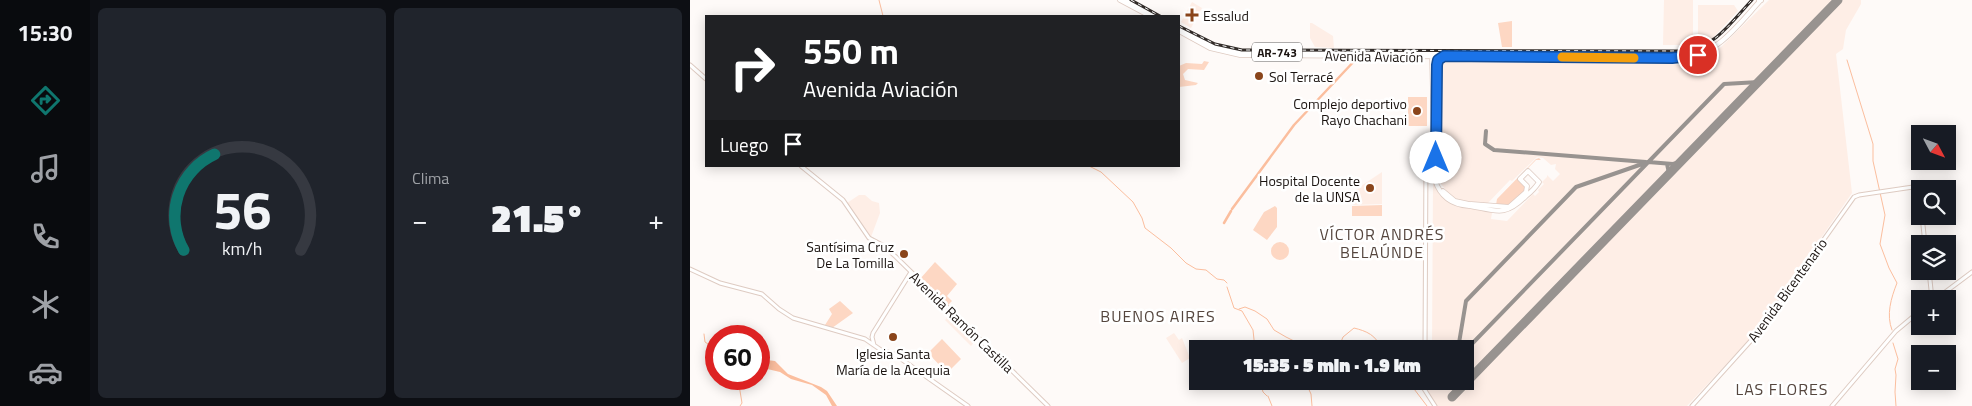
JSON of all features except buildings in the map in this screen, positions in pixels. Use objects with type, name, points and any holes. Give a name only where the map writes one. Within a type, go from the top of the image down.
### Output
[{"type":"main road","points":[[1120,0],[1154,15]]},
{"type":"main road","points":[[1126,0],[1149,15]]},
{"type":"main road","name":"Avenida Aviación","points":[[1434,57],[1690,58],[1705,53],[1718,44],[1759,0]]},
{"type":"main road","name":"Avenida Aviación","points":[[1180,30],[1222,49],[1257,54],[1434,57],[1690,55],[1702,51],[1717,42],[1759,0]]},
{"type":"main road","points":[[1434,57],[1435,178],[1440,191],[1451,201],[1469,205],[1503,211],[1511,209],[1539,182],[1528,171],[1520,179],[1527,186],[1527,189],[1515,204],[1509,207],[1476,206]]},
{"type":"main road","points":[[690,65],[705,78]]},
{"type":"main road","points":[[1426,340],[1426,159],[1435,159]]},
{"type":"main road","name":"Avenida Ramón Castilla","points":[[802,167],[844,200],[865,234],[888,249],[1048,406]]},
{"type":"main road","name":"Avenida Bicentenario","points":[[1692,406],[1756,335],[1853,198],[1859,195],[1911,189]]},
{"type":"main road","points":[[690,269],[764,295],[778,309],[793,318],[865,339],[881,350],[894,354],[967,406]]},
{"type":"main road","points":[[873,343],[873,333],[911,272]]},
{"type":"main road","points":[[1950,290],[1972,273]]},
{"type":"main road","points":[[1833,406],[1896,330],[1911,319]]},
{"type":"main road","points":[[1833,406],[1898,331],[1911,320]]},
{"type":"main road","points":[[1425,390],[1435,406]]},
{"type":"shaded area","points":[[1664,0],[1693,0],[1693,45],[1663,45]]},
{"type":"shaded area","points":[[1769,0],[1861,0],[1861,4],[1846,30],[1843,49],[1836,54],[1852,193],[1748,341],[1687,406],[1437,406],[1427,390],[1474,390],[1474,340],[1432,340],[1433,182],[1440,194],[1451,203],[1461,207],[1490,211],[1492,213],[1491,219],[1507,221],[1533,194],[1535,196],[1539,192],[1538,190],[1544,184],[1542,182],[1547,175],[1553,181],[1560,174],[1555,169],[1556,164],[1551,165],[1543,158],[1537,157],[1512,181],[1510,180],[1487,204],[1457,200],[1451,196],[1441,184],[1438,173],[1440,63],[1448,60],[1671,63],[1682,66],[1689,65],[1721,47]]},
{"type":"shaded area","name":"Essalud","points":[[1192,2],[1202,8],[1191,28],[1181,22]]},
{"type":"shaded area","points":[[1698,5],[1734,5],[1738,11],[1711,40],[1698,46]]},
{"type":"shaded area","points":[[1512,21],[1512,47],[1502,47],[1498,23]]},
{"type":"shaded area","points":[[1310,23],[1333,36],[1334,48],[1315,47],[1310,38]]},
{"type":"shaded area","points":[[1204,61],[1209,62],[1204,70],[1188,69],[1183,74],[1185,80],[1198,83],[1196,85],[1180,87],[1180,66],[1186,63],[1202,64]]},
{"type":"shaded area","name":"Complejo deportivo Rayo Chachani","points":[[1408,97],[1427,97],[1427,126],[1408,126]]},
{"type":"shaded area","points":[[1539,158],[1541,160],[1536,160],[1519,177],[1525,186],[1525,191],[1510,205],[1496,205],[1497,199],[1536,159]]},
{"type":"shaded area","name":"Hospital Docente de la UNSA","points":[[1382,172],[1382,204],[1352,205],[1352,192]]},
{"type":"shaded area","points":[[859,195],[865,195],[872,201],[879,203],[880,213],[871,237],[866,234],[847,203]]},
{"type":"shaded area","points":[[1382,205],[1382,216],[1352,216],[1352,206]]},
{"type":"shaded area","points":[[1275,206],[1277,208],[1277,227],[1267,240],[1253,230],[1264,212]]},
{"type":"shaded area","points":[[1280,242],[1288,247],[1289,251],[1284,259],[1280,260],[1272,255],[1271,251],[1276,243]]},
{"type":"shaded area","points":[[935,262],[957,284],[947,296],[952,301],[948,305],[920,279]]},
{"type":"shaded area","points":[[840,301],[853,313],[832,328],[825,325],[832,314],[829,309]]},
{"type":"shaded area","points":[[951,314],[977,339],[971,346],[945,320]]},
{"type":"shaded area","points":[[1174,333],[1179,340],[1182,338],[1189,359],[1182,363],[1166,338]]},
{"type":"shaded area","points":[[942,339],[961,359],[947,373],[928,353]]},
{"type":"shaded area","points":[[770,360],[775,361],[788,374],[827,391],[837,406],[832,406],[826,395],[812,385],[791,379],[780,372],[770,370]]},
{"type":"waterway","points":[[879,0],[883,15]]},
{"type":"waterway","points":[[1232,209],[1294,125],[1358,57]]},
{"type":"waterway","points":[[1847,60],[1873,144],[1873,161],[1885,215],[1880,244],[1897,283],[1890,306],[1889,318],[1892,330]]},
{"type":"waterway","points":[[1091,167],[1101,172],[1133,202],[1145,228],[1171,248],[1186,263],[1196,269],[1206,270],[1217,279],[1224,280],[1227,283]]},
{"type":"waterway","points":[[1224,223],[1231,211]]},
{"type":"waterway","points":[[1227,287],[1234,308],[1242,311],[1253,330],[1254,340]]},
{"type":"waterway","points":[[1239,309],[1245,307],[1255,311],[1267,319],[1274,330],[1292,340]]},
{"type":"waterway","points":[[1342,340],[1354,328],[1370,334],[1377,340]]},
{"type":"waterway","points":[[704,334],[705,342]]},
{"type":"waterway","points":[[1893,343],[1898,359],[1895,369],[1896,406]]},
{"type":"waterway","points":[[740,390],[742,403],[740,406]]},
{"type":"waterway","points":[[1262,390],[1267,396]]},
{"type":"waterway","points":[[1309,390],[1312,406]]},
{"type":"waterway","points":[[1415,390],[1427,406]]},
{"type":"waterway","points":[[1268,396],[1272,406]]},
{"type":"taxiway","points":[[1834,4],[1835,0]]},
{"type":"taxiway","points":[[1474,342],[1724,84],[1759,82]]},
{"type":"taxiway","points":[[1486,131],[1485,144],[1494,150],[1646,162]]},
{"type":"taxiway","points":[[1460,340],[1466,301],[1576,187],[1648,162],[1673,164],[1680,162]]},
{"type":"taxiway","points":[[1667,164],[1669,173]]},
{"type":"runway","points":[[1452,397],[1838,0]]},
{"type":"railway","points":[[1131,0],[1158,15]]},
{"type":"railway","points":[[1180,26],[1215,44],[1242,50],[1685,51],[1696,49],[1714,39],[1723,32],[1752,0]]},
{"type":"slow traffic","points":[[1562,57],[1634,58]]},
{"type":"place","name":"Essalud","points":[[1192,15]]},
{"type":"place","name":"Sol Terracé","points":[[1259,76]]},
{"type":"place","name":"Complejo deportivo Rayo Chachani","points":[[1417,111]]},
{"type":"place","name":"Hospital Docente de la UNSA","points":[[1370,188]]},
{"type":"place","name":"Santísima Cruz De La Tomilla","points":[[904,254]]},
{"type":"place","name":"Iglesia Santa María de la Acequia","points":[[893,337]]},
{"type":"district","name":"VÍCTOR ANDRÉS BELAÚNDE","points":[[1382,243]]},
{"type":"district","name":"BUENOS AIRES","points":[[1158,316]]},
{"type":"district","name":"LAS FLORES","points":[[1782,389]]},
{"type":"route","points":[[1436,158],[1437,62],[1444,56],[1685,58],[1698,55]]}]
